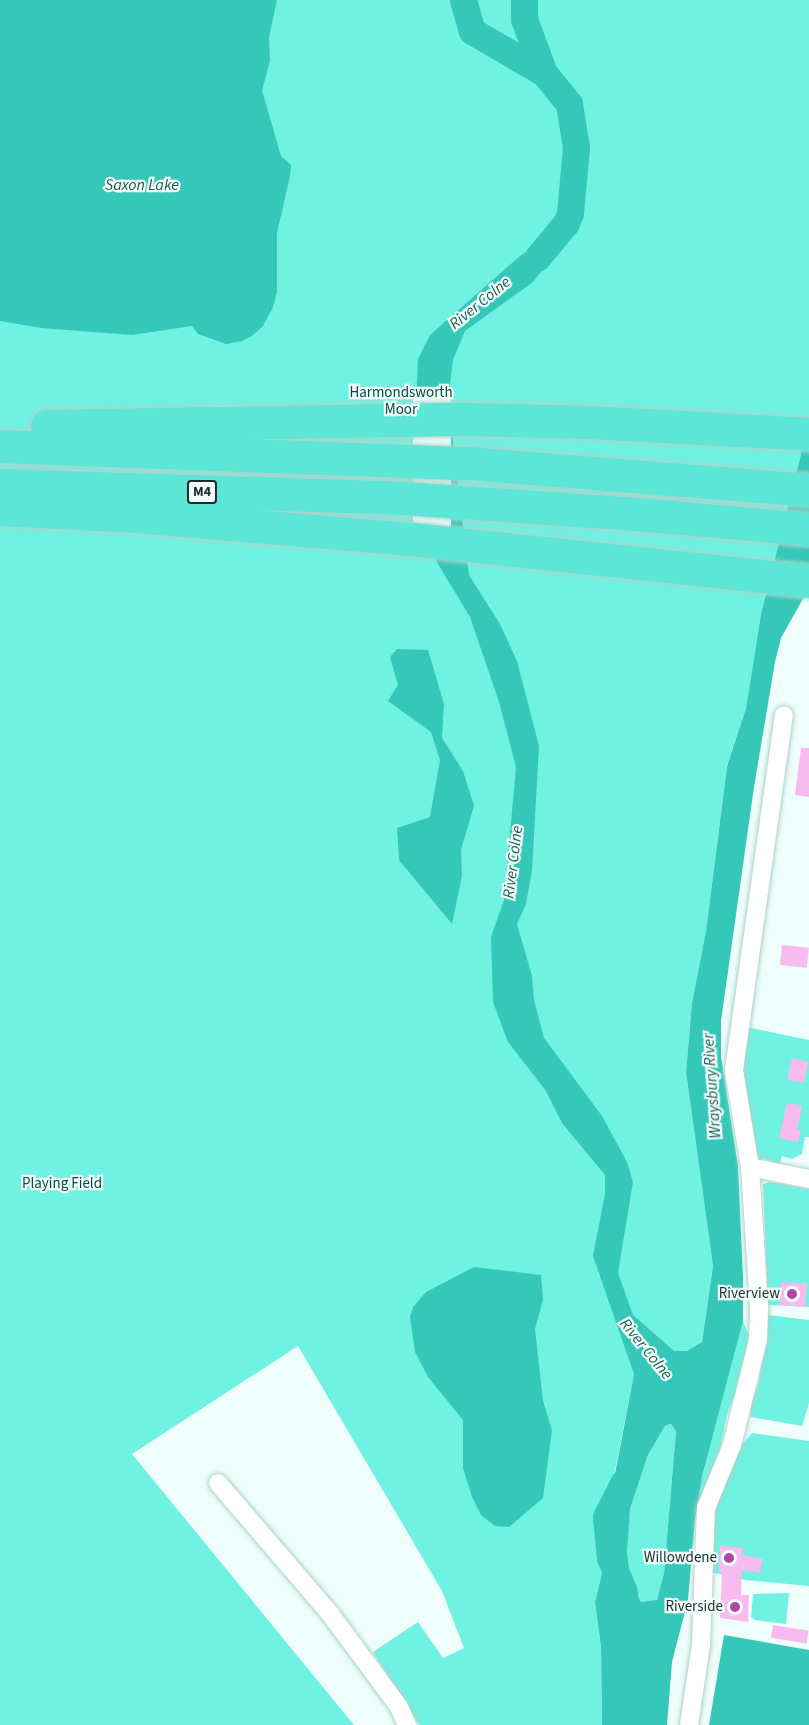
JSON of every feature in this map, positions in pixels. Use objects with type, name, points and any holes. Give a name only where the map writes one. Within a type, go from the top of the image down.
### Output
[{"type":"highway","points":[[0,427],[466,419],[589,422],[806,433]]},
{"type":"highway","points":[[0,446],[400,459],[798,489]]},
{"type":"highway","name":"M4","points":[[0,485],[404,498],[809,529]]},
{"type":"highway","points":[[0,509],[136,516],[411,539],[809,581]]},
{"type":"street","points":[[689,1725],[701,1645],[706,1508],[732,1445],[758,1340],[759,1306],[750,1167],[734,1070],[784,716]]},
{"type":"street","points":[[750,1167],[809,1179]]},
{"type":"street","points":[[218,1483],[331,1616],[399,1707],[407,1725]]},
{"type":"green space","name":"Harmondsworth Moor","points":[[0,0],[809,0],[809,422],[761,614],[746,708],[727,765],[706,931],[692,1003],[686,1072],[713,1266],[702,1342],[687,1351],[674,1352],[634,1374],[606,1517],[610,1558],[603,1569],[595,1602],[601,1647],[602,1725],[419,1725],[373,1652],[418,1622],[443,1658],[464,1648],[442,1591],[298,1346],[132,1454],[354,1725],[0,1725]]},
{"type":"green space","points":[[746,1027],[809,1040],[809,1137],[805,1137],[802,1154],[792,1159],[782,1156],[780,1164],[763,1159],[757,1161],[741,1071]]},
{"type":"green space","points":[[770,1182],[809,1189],[809,1307],[768,1305],[763,1184]]},
{"type":"green space","points":[[768,1315],[809,1320],[809,1403],[802,1426],[751,1417],[751,1405],[759,1382]]},
{"type":"green space","points":[[743,1321],[749,1335],[744,1368],[727,1415],[720,1449],[697,1506],[702,1477]]},
{"type":"green space","points":[[672,1424],[676,1431],[664,1573],[657,1601],[641,1602],[630,1579],[626,1552],[630,1509],[648,1455],[665,1426]]},
{"type":"green space","points":[[752,1433],[809,1441],[809,1586],[745,1580],[711,1572],[712,1508],[737,1450]]},
{"type":"green space","points":[[789,1593],[786,1624],[755,1620],[751,1617],[753,1594]]},
{"type":"water","name":"Saxon Lake","points":[[0,0],[277,0],[269,37],[270,61],[262,90],[281,156],[291,165],[277,233],[277,292],[273,307],[263,326],[252,336],[242,341],[226,344],[198,334],[192,326],[132,335],[41,328],[0,321]]},
{"type":"water","name":"Wraysbury River","points":[[559,230],[557,252],[533,282],[465,331],[453,360],[448,401],[469,575],[500,624],[517,661],[539,746],[532,871],[526,904],[517,924],[532,976],[534,1000],[544,1038],[602,1116],[627,1162],[633,1182],[618,1273],[633,1315],[674,1351],[687,1351],[702,1342],[713,1266],[686,1072],[692,1003],[706,931],[727,766],[746,708],[761,614],[809,422],[809,588],[781,638],[775,662],[754,787],[721,1021],[721,1056],[738,1166],[743,1321],[702,1477],[695,1520],[688,1600],[672,1662],[667,1725],[602,1725],[601,1647],[595,1602],[603,1569],[610,1558],[607,1516],[634,1374],[593,1256],[605,1194],[605,1175],[562,1123],[546,1091],[508,1042],[493,1002],[491,937],[504,900],[516,767],[499,702],[470,617],[435,559],[416,401],[418,359],[430,335],[520,256]],"holes":[[[671,1424],[676,1431],[664,1573],[657,1600],[641,1602],[630,1579],[627,1552],[630,1509],[648,1455],[665,1426]]]},
{"type":"water","points":[[397,649],[428,650],[444,704],[442,738],[463,771],[474,806],[461,850],[462,876],[452,924],[399,860],[397,828],[430,817],[440,760],[431,732],[388,701],[398,685],[390,657]]},
{"type":"water","points":[[474,1267],[541,1275],[543,1300],[535,1329],[543,1401],[552,1430],[543,1498],[509,1527],[495,1526],[481,1515],[472,1497],[463,1468],[463,1420],[428,1377],[415,1352],[410,1317],[413,1307],[426,1292]]},
{"type":"water","points":[[724,1635],[809,1650],[809,1725],[709,1725]]},
{"type":"pier","points":[[413,396],[451,396],[451,554],[413,554]]},
{"type":"building","points":[[801,748],[809,748],[809,797],[795,795]]},
{"type":"building","points":[[782,945],[809,948],[807,968],[780,965]]},
{"type":"building","points":[[792,1058],[809,1062],[804,1083],[787,1079]]},
{"type":"building","points":[[787,1103],[802,1106],[797,1130],[801,1130],[798,1142],[779,1138]]},
{"type":"building","name":"Riverview","points":[[781,1282],[807,1284],[805,1307],[779,1305]]},
{"type":"building","points":[[720,1545],[743,1548],[742,1555],[763,1559],[760,1573],[742,1570],[741,1595],[749,1595],[748,1622],[720,1618],[722,1573],[719,1573]]},
{"type":"building","points":[[773,1625],[809,1631],[807,1643],[771,1638]]},
{"type":"waterway","points":[[463,0],[472,31],[544,73]]},
{"type":"waterway","name":"River Colne","points":[[524,0],[524,19],[544,73],[569,104],[576,147],[570,213],[566,223],[537,258]]},
{"type":"waterway","name":"River Colne","points":[[624,1482],[606,1517],[610,1558],[624,1592]]},
{"type":"place","name":"Riverview","points":[[792,1294]]},
{"type":"place","name":"Willowdene","points":[[729,1558]]},
{"type":"place","name":"Riverside","points":[[735,1607]]},
{"type":"park label","name":"Playing Field","points":[[62,1184]]}]
